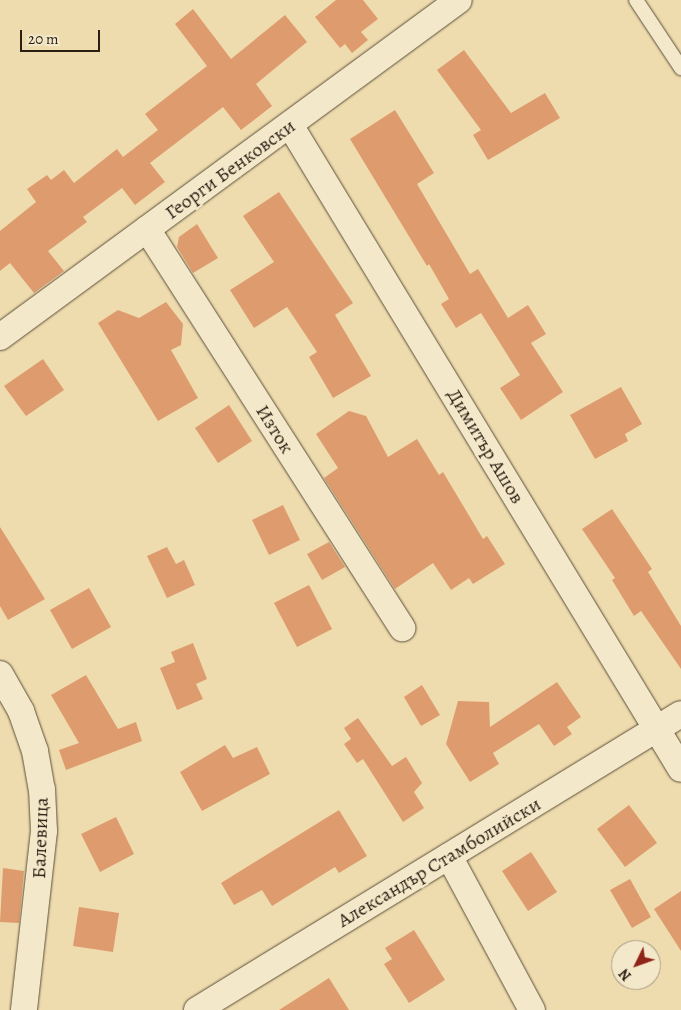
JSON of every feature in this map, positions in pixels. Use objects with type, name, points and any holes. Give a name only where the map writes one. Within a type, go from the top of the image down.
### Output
[{"type":"street","name":"Георги Бенковски","points":[[0,337],[459,0]]},
{"type":"street","name":"Димитър Ашов","points":[[290,125],[681,769]]},
{"type":"street","name":"Изток","points":[[147,229],[402,628]]},
{"type":"street","name":"Балевица","points":[[0,674],[21,712],[35,751],[42,789],[44,831],[24,1010]]},
{"type":"street","name":"Александър Стамболийски","points":[[200,1009],[681,714]]},
{"type":"street","points":[[449,856],[532,1010]]},
{"type":"lane","points":[[636,0],[681,68]]},
{"type":"building","points":[[336,0],[363,0],[378,19],[361,32],[368,40],[352,53],[345,44],[340,48],[315,17]]},
{"type":"building","points":[[193,9],[231,59],[285,15],[307,42],[256,84],[272,106],[241,130],[223,107],[150,163],[165,182],[135,205],[122,188],[83,217],[87,222],[48,251],[64,271],[34,293],[10,263],[0,271],[0,231],[36,202],[27,189],[47,175],[51,180],[64,170],[74,183],[117,149],[123,157],[158,130],[145,114],[207,66],[175,24]]},
{"type":"building","points":[[464,50],[511,113],[545,93],[560,118],[488,160],[473,135],[481,130],[437,70]]},
{"type":"building","points":[[395,110],[434,173],[417,184],[470,274],[478,269],[508,318],[528,305],[546,334],[531,343],[563,392],[521,420],[500,388],[520,375],[481,313],[456,328],[441,304],[449,299],[350,139]]},
{"type":"building","points":[[279,192],[353,303],[335,315],[371,376],[333,398],[309,357],[317,352],[287,307],[254,328],[230,290],[274,262],[243,216]]},
{"type":"building","points":[[197,224],[218,258],[193,273],[177,247],[179,237]]},
{"type":"building","points":[[166,302],[183,324],[181,345],[171,350],[198,398],[158,421],[98,323],[118,310],[139,318]]},
{"type":"building","points":[[43,359],[64,390],[26,416],[4,386]]},
{"type":"building","points":[[621,387],[642,424],[625,434],[628,441],[595,459],[570,415]]},
{"type":"building","points":[[229,405],[252,441],[218,463],[195,428]]},
{"type":"building","points":[[349,411],[366,416],[388,457],[417,439],[439,475],[443,472],[483,539],[487,536],[505,564],[473,584],[469,578],[451,590],[433,563],[395,589],[324,478],[338,468],[316,434]]},
{"type":"building","points":[[283,505],[300,540],[269,555],[252,520]]},
{"type":"building","points":[[612,509],[652,569],[648,572],[681,626],[681,669],[641,611],[634,616],[612,580],[615,578],[582,529]]},
{"type":"building","points":[[0,527],[45,599],[8,620],[0,606]]},
{"type":"building","points":[[329,542],[345,567],[322,580],[307,554]]},
{"type":"building","points":[[167,547],[176,564],[184,560],[195,585],[167,598],[147,556]]},
{"type":"building","points":[[309,585],[332,629],[297,647],[274,603]]},
{"type":"building","points":[[89,588],[111,627],[72,649],[50,610]]},
{"type":"building","points":[[193,643],[207,679],[196,684],[203,699],[177,710],[160,668],[175,662],[171,652]]},
{"type":"building","points":[[86,675],[118,729],[136,722],[142,741],[66,770],[59,750],[79,743],[51,695]]},
{"type":"building","points":[[557,682],[581,717],[567,727],[572,734],[554,746],[539,724],[493,753],[499,764],[470,782],[446,744],[458,701],[489,702],[490,727]]},
{"type":"building","points":[[422,685],[440,715],[421,726],[404,697]]},
{"type":"building","points":[[358,718],[392,766],[406,757],[422,783],[414,792],[424,808],[403,822],[363,759],[357,763],[344,744],[351,739],[344,728]]},
{"type":"building","points":[[225,745],[233,758],[257,747],[270,774],[202,811],[180,772]]},
{"type":"building","points":[[629,805],[657,843],[625,867],[597,829]]},
{"type":"building","points":[[339,810],[367,856],[339,873],[335,867],[272,906],[262,890],[234,905],[221,883]]},
{"type":"building","points":[[116,817],[134,854],[100,872],[81,834]]},
{"type":"building","points":[[531,852],[557,892],[528,911],[502,871]]},
{"type":"building","points":[[3,868],[24,871],[19,923],[0,922]]},
{"type":"building","points":[[630,879],[651,917],[632,928],[610,890]]},
{"type":"building","points":[[681,891],[681,951],[654,909]]},
{"type":"building","points":[[79,907],[119,913],[113,952],[73,946]]},
{"type":"building","points":[[414,930],[445,980],[409,1003],[384,964],[392,959],[385,948]]},
{"type":"building","points":[[329,978],[349,1010],[279,1010]]}]
